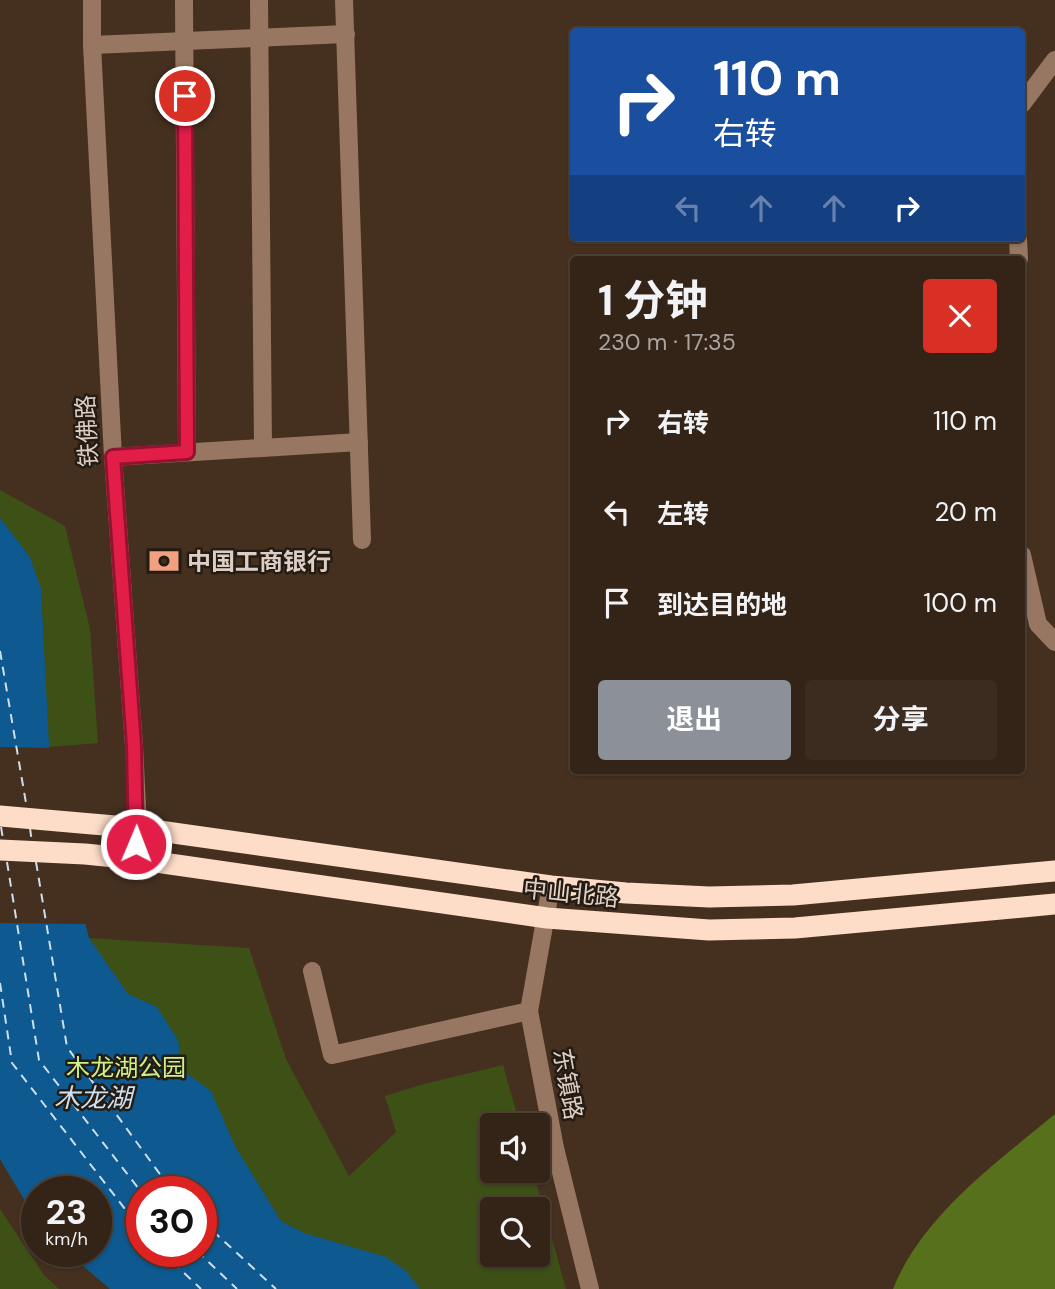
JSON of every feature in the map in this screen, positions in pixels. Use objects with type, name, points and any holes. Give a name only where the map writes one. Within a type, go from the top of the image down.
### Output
[{"type":"highway","name":"中山北路","points":[[0,816],[138,828],[551,886],[626,893],[709,897],[783,896],[1055,871]]},
{"type":"highway","name":"中山北路","points":[[0,850],[135,859],[547,918],[709,930],[795,928],[1055,904]]},
{"type":"street","name":"铁佛路","points":[[92,0],[113,457],[138,828],[135,859]]},
{"type":"street","points":[[184,0],[187,452]]},
{"type":"street","points":[[259,0],[262,448]]},
{"type":"street","points":[[344,0],[362,540]]},
{"type":"street","points":[[92,45],[346,34]]},
{"type":"street","points":[[1025,100],[1055,60]]},
{"type":"street","points":[[113,457],[359,442]]},
{"type":"street","points":[[1025,568],[1038,624],[1055,642]]},
{"type":"street","name":"东镇路","points":[[551,886],[529,1011],[555,1148],[590,1289]]},
{"type":"street","points":[[312,971],[332,1055],[529,1011]]},
{"type":"green space","name":"木龙湖公园","points":[[0,490],[65,526],[90,629],[98,743],[49,747],[64,841],[89,938],[249,948],[286,1059],[349,1176],[396,1132],[385,1096],[503,1065],[517,1113],[480,1113],[480,1183],[536,1183],[540,1197],[480,1197],[480,1267],[550,1267],[550,1232],[566,1289],[110,1289],[85,1267],[112,1267],[112,1176],[21,1176],[21,1194],[0,1159]]},
{"type":"green space","points":[[1055,1114],[1055,1289],[893,1289],[922,1238],[941,1214],[985,1172]]},
{"type":"green space","points":[[0,1209],[21,1240],[21,1267],[39,1267],[59,1289],[0,1289]]},
{"type":"water","name":"木龙湖","points":[[0,518],[30,557],[41,589],[49,746],[64,841],[89,938],[128,994],[157,1007],[178,1040],[182,1070],[211,1091],[235,1146],[281,1221],[304,1233],[386,1257],[406,1271],[420,1289],[110,1289],[85,1267],[112,1267],[112,1176],[21,1176],[21,1194],[0,1159]]},
{"type":"pier","points":[[0,747],[53,748],[67,840],[89,924],[0,923]]},
{"type":"ferry route","points":[[0,651],[27,809]]},
{"type":"ferry route","points":[[1,827],[3,839]]},
{"type":"ferry route","points":[[30,828],[32,843]]},
{"type":"ferry route","points":[[7,862],[39,1060],[129,1176]]},
{"type":"ferry route","points":[[36,862],[67,1047],[161,1176]]},
{"type":"ferry route","points":[[0,983],[12,1063],[126,1210]]},
{"type":"ferry route","points":[[217,1235],[276,1289]]},
{"type":"ferry route","points":[[178,1267],[201,1289]]},
{"type":"ferry route","points":[[214,1267],[237,1289]]},
{"type":"place","name":"中国工商银行","points":[[164,561]]},
{"type":"route","points":[[136,844],[138,828],[134,746],[113,457],[187,452],[185,96]]}]
